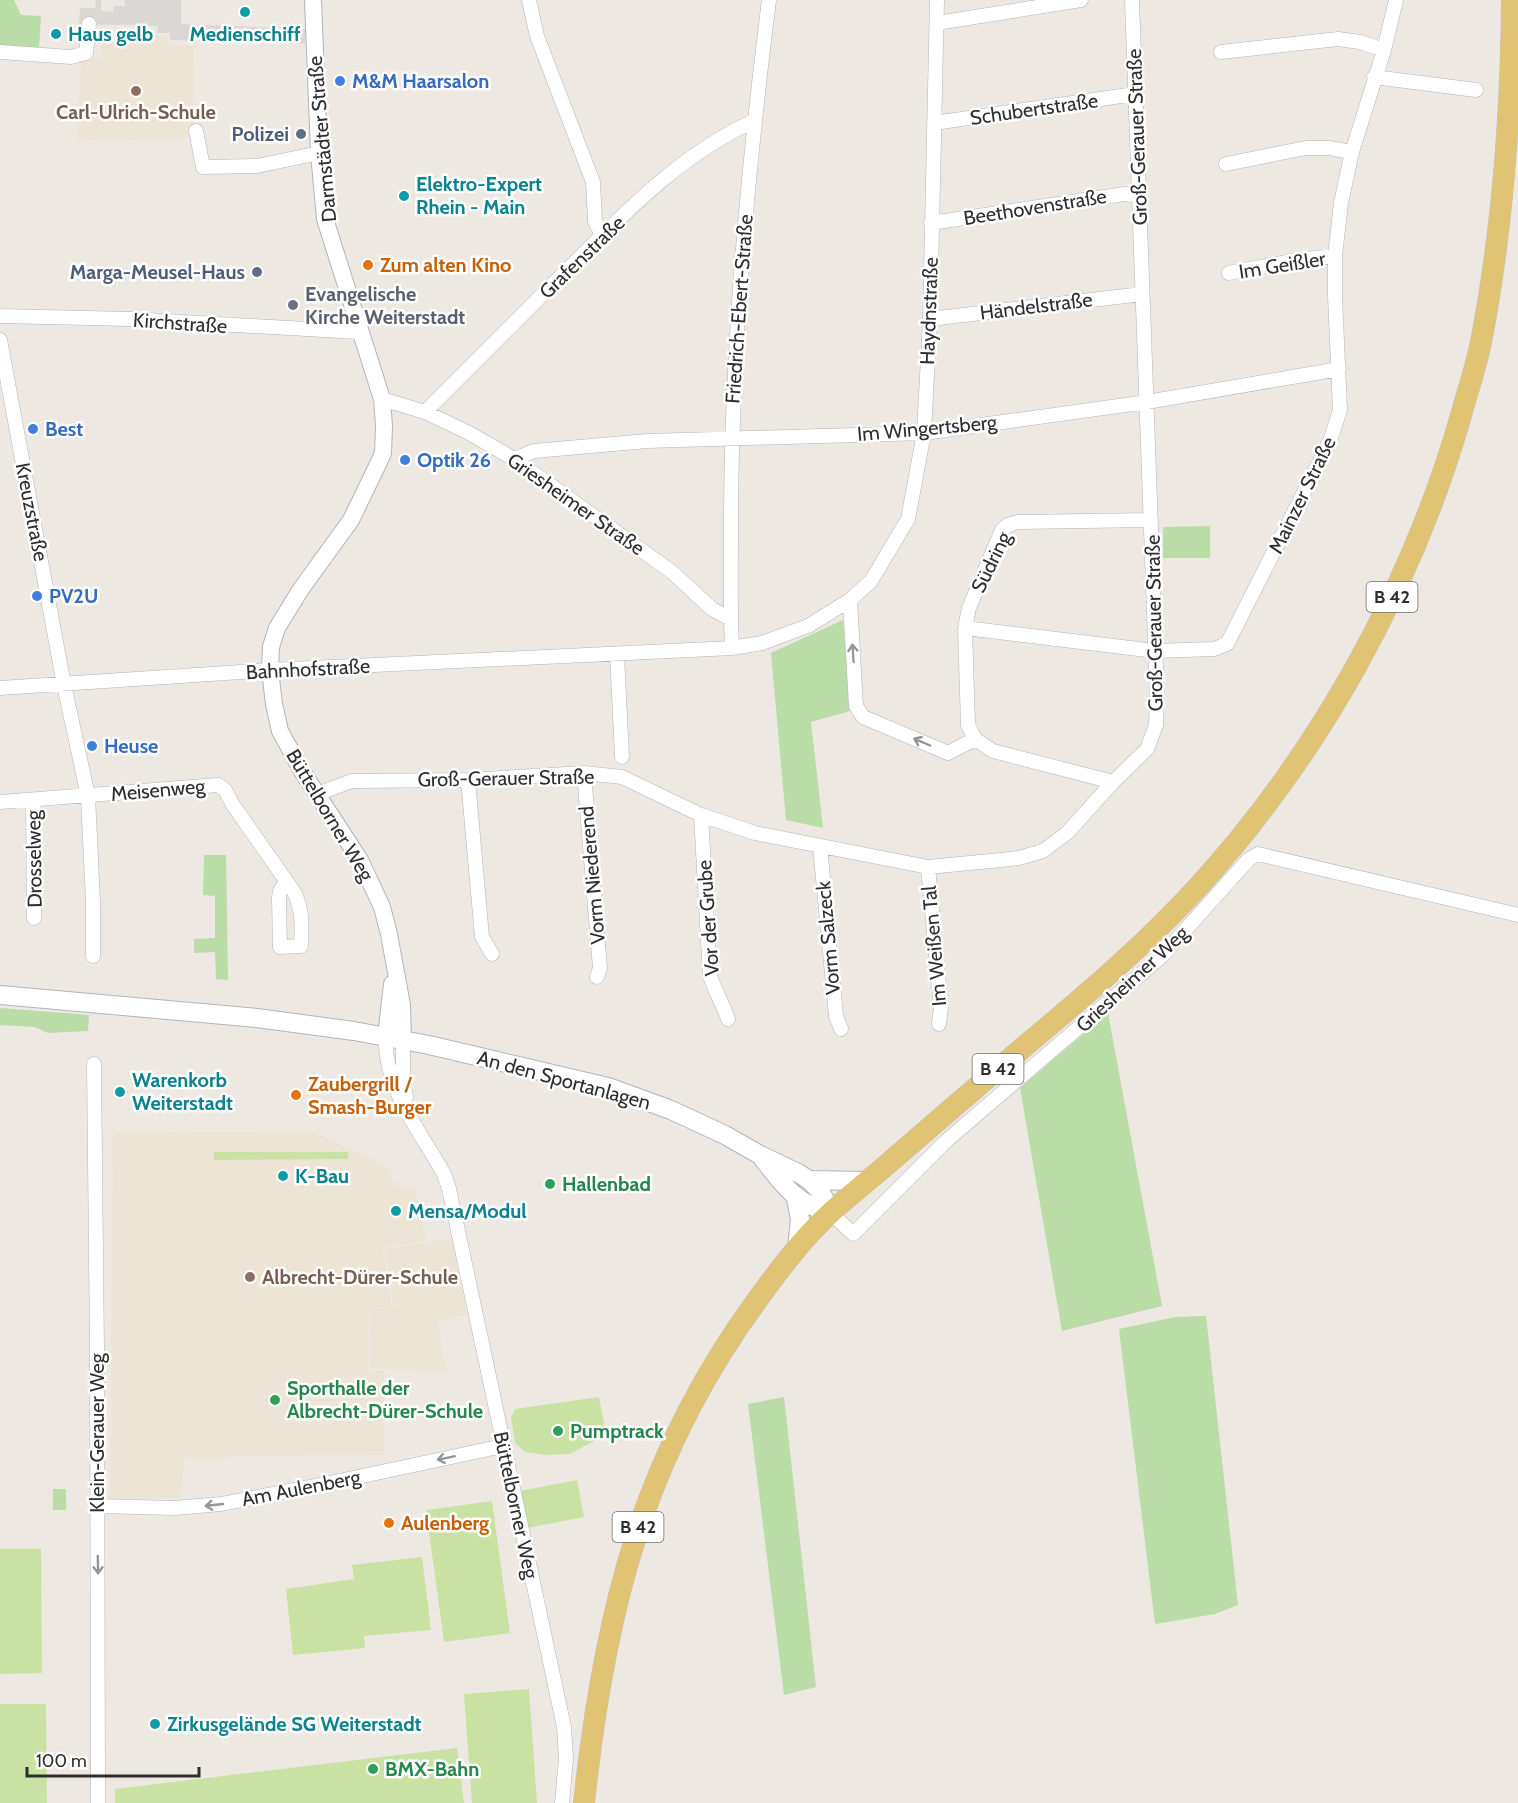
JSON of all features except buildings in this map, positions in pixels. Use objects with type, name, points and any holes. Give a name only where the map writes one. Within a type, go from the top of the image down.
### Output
[{"type":"main road","name":"B 42","points":[[584,1803],[603,1665],[624,1570],[660,1467],[683,1418],[709,1371],[739,1325],[797,1248],[831,1213],[1122,964],[1193,893],[1241,836],[1293,766],[1327,715],[1394,593],[1438,487],[1481,342],[1500,216],[1507,136],[1512,0]]},
{"type":"main road","name":"An den Sportanlagen","points":[[0,995],[257,1018],[429,1045],[608,1087],[725,1134],[809,1180]]},
{"type":"main road","points":[[760,1155],[796,1199],[816,1209],[831,1213]]},
{"type":"main road","points":[[809,1180],[869,1181]]},
{"type":"main road","points":[[809,1180],[821,1192],[831,1213]]},
{"type":"main road","points":[[796,1199],[800,1219],[797,1248]]},
{"type":"street","name":"Darmstädter Straße","points":[[270,670],[271,647],[277,628],[351,520],[383,453],[382,399],[325,219],[319,153],[313,0]]},
{"type":"street","points":[[528,0],[537,36],[593,182],[595,221],[602,235]]},
{"type":"street","name":"Friedrich-Ebert-Straße","points":[[731,619],[731,440],[736,318],[754,121],[769,0]]},
{"type":"street","name":"Haydnstraße","points":[[732,648],[762,643],[808,626],[850,600],[871,581],[908,519],[924,433],[930,319],[937,0]]},
{"type":"street","points":[[937,22],[1081,0]]},
{"type":"street","name":"Groß-Gerauer Straße","points":[[317,794],[352,781],[468,780],[584,773],[622,777],[701,814],[755,833],[928,867],[1019,858],[1042,851],[1067,833],[1113,782],[1147,749],[1156,725],[1148,402],[1132,0]]},
{"type":"street","name":"Mainzer Straße","points":[[965,628],[1155,651],[1214,649],[1227,644],[1330,441],[1340,410],[1335,256],[1341,203],[1352,152],[1384,50],[1396,0]]},
{"type":"street","points":[[0,52],[71,57],[86,54],[89,24]]},
{"type":"street","points":[[1221,51],[1338,39],[1360,42],[1384,50]]},
{"type":"street","points":[[1374,77],[1476,90]]},
{"type":"street","name":"Schubertstraße","points":[[934,123],[1135,94]]},
{"type":"street","name":"Grafenstraße","points":[[425,412],[602,235],[690,158],[729,132],[754,121]]},
{"type":"street","points":[[196,131],[203,167],[257,166],[319,153]]},
{"type":"street","points":[[1226,164],[1306,148],[1329,148],[1352,152]]},
{"type":"street","name":"Beethovenstraße","points":[[931,223],[1138,192]]},
{"type":"street","name":"Im Geißler","points":[[1229,273],[1297,260],[1335,256]]},
{"type":"street","name":"Händelstraße","points":[[930,319],[1142,294]]},
{"type":"street","name":"Kirchstraße","points":[[0,316],[130,319],[360,332]]},
{"type":"street","name":"Kreuzstraße","points":[[0,340],[64,685]]},
{"type":"street","name":"Im Wingertsberg","points":[[514,459],[534,451],[647,441],[924,433],[1148,402],[1339,369]]},
{"type":"street","name":"Griesheimer Straße","points":[[382,399],[425,412],[469,433],[514,459],[672,572],[712,609],[731,619]]},
{"type":"street","name":"Südring","points":[[975,739],[968,725],[965,628],[969,608],[1002,530],[1018,522],[1151,520]]},
{"type":"street","points":[[850,600],[856,706],[863,717],[948,753],[975,739],[993,751],[1113,782]]},
{"type":"street","points":[[731,619],[732,648]]},
{"type":"street","name":"Bahnhofstraße","points":[[0,688],[270,670],[732,648]]},
{"type":"street","points":[[616,654],[622,757]]},
{"type":"street","name":"Büttelborner Weg","points":[[270,670],[280,731],[302,771],[360,860],[382,907],[402,1005],[395,1038],[408,1112],[444,1174],[449,1189],[564,1727],[566,1758],[562,1803]]},
{"type":"street","points":[[64,685],[88,796],[93,956]]},
{"type":"street","name":"Vorm Niederend","points":[[584,773],[600,968],[597,977]]},
{"type":"street","points":[[468,780],[482,937],[492,954]]},
{"type":"street","name":"Meisenweg","points":[[88,796],[209,785],[221,786],[286,882]]},
{"type":"street","points":[[0,802],[88,796]]},
{"type":"street","name":"Drosselweg","points":[[33,800],[34,918]]},
{"type":"street","name":"Vor der Grube","points":[[701,814],[710,976],[722,1000],[728,1019]]},
{"type":"street","name":"Vorm Salzeck","points":[[820,846],[836,1016],[840,1029]]},
{"type":"street","name":"Griesheimer Weg","points":[[831,1213],[853,1234],[946,1141],[1162,956],[1249,859],[1258,854],[1518,915]]},
{"type":"street","name":"Im Weißen Tal","points":[[928,867],[940,1007],[939,1024]]},
{"type":"street","name":"Klein-Gerauer Weg","points":[[94,1064],[98,1803]]},
{"type":"street","name":"Am Aulenberg","points":[[97,1506],[175,1508],[220,1504],[325,1485],[503,1446]]},
{"type":"shaded area","points":[[96,0],[101,0],[101,11],[113,12],[114,6],[125,6],[125,0],[181,0],[181,24],[306,29],[305,44],[170,40],[170,33],[157,33],[158,26],[79,24],[80,8],[95,8]]},
{"type":"shaded area","name":"Carl-Ulrich-Schule","points":[[101,34],[168,37],[168,45],[194,46],[193,138],[77,141],[81,58],[101,59]]},
{"type":"shaded area","name":"Albrecht-Dürer-Schule","points":[[311,1131],[389,1167],[395,1187],[415,1187],[426,1240],[383,1248],[391,1305],[369,1309],[368,1370],[384,1371],[384,1455],[184,1458],[180,1498],[110,1499],[113,1132]]},
{"type":"shaded area","points":[[452,1238],[467,1315],[437,1321],[446,1372],[370,1368],[371,1310],[394,1306],[385,1250]]},
{"type":"green space","points":[[0,0],[14,0],[21,15],[41,16],[39,48],[0,46]]},
{"type":"green space","points":[[1210,526],[1210,558],[1163,558],[1163,527]]},
{"type":"green space","points":[[843,620],[850,711],[811,722],[823,828],[786,820],[771,653]]},
{"type":"green space","points":[[204,855],[226,855],[228,980],[216,979],[215,952],[194,953],[194,939],[215,938],[215,896],[203,895]]},
{"type":"green space","points":[[0,1008],[89,1015],[88,1031],[48,1033],[35,1027],[0,1025]]},
{"type":"green space","points":[[1108,1013],[1162,1306],[1062,1331],[1020,1088]]},
{"type":"green space","points":[[214,1152],[348,1152],[348,1159],[214,1160]]},
{"type":"green space","points":[[1206,1316],[1238,1605],[1215,1614],[1155,1624],[1119,1329],[1175,1317]]},
{"type":"green space","name":"Pumptrack","points":[[599,1397],[604,1424],[600,1438],[569,1454],[545,1455],[525,1452],[515,1443],[511,1417],[515,1409]]},
{"type":"green space","points":[[784,1397],[816,1687],[784,1695],[748,1404]]},
{"type":"green space","points":[[577,1480],[584,1517],[527,1528],[520,1491]]},
{"type":"green space","points":[[53,1489],[66,1489],[66,1510],[53,1510]]},
{"type":"green space","points":[[492,1501],[510,1633],[444,1642],[426,1510]]},
{"type":"green space","points":[[0,1549],[41,1549],[42,1673],[0,1674]]},
{"type":"green space","points":[[422,1557],[431,1630],[364,1636],[365,1648],[293,1655],[286,1589],[354,1579],[352,1565]]},
{"type":"green space","points":[[529,1689],[537,1803],[472,1803],[464,1694]]},
{"type":"green space","points":[[0,1704],[46,1704],[47,1803],[0,1803]]},
{"type":"green space","name":"BMX-Bahn","points":[[457,1748],[464,1803],[115,1803],[115,1789]]},
{"type":"place","name":"Medienschiff","points":[[245,12]]},
{"type":"place","name":"Haus gelb","points":[[56,34]]},
{"type":"place","name":"M&M Haarsalon","points":[[340,81]]},
{"type":"place","name":"Carl-Ulrich-Schule","points":[[136,91]]},
{"type":"place","name":"Polizei","points":[[301,134]]},
{"type":"place","name":"Elektro-Expert Rhein - Main","points":[[404,196]]},
{"type":"place","name":"Zum alten Kino","points":[[368,265]]},
{"type":"place","name":"Marga-Meusel-Haus","points":[[257,272]]},
{"type":"place","name":"Evangelische Kirche Weiterstadt","points":[[293,305]]},
{"type":"place","name":"Best","points":[[33,429]]},
{"type":"place","name":"Optik 26","points":[[405,460]]},
{"type":"place","name":"PV2U","points":[[37,596]]},
{"type":"place","name":"Heuse","points":[[92,746]]},
{"type":"place","name":"Warenkorb Weiterstadt","points":[[120,1092]]},
{"type":"place","name":"Zaubergrill / Smash-Burger","points":[[296,1095]]},
{"type":"place","name":"K-Bau","points":[[283,1176]]},
{"type":"place","name":"Hallenbad","points":[[550,1184]]},
{"type":"place","name":"Mensa/Modul","points":[[396,1211]]},
{"type":"place","name":"Albrecht-Dürer-Schule","points":[[250,1277]]},
{"type":"place","name":"Sporthalle der Albrecht-Dürer-Schule","points":[[275,1400]]},
{"type":"place","name":"Pumptrack","points":[[558,1431]]},
{"type":"place","name":"Aulenberg","points":[[389,1523]]},
{"type":"place","name":"Zirkusgelände SG Weiterstadt","points":[[155,1724]]},
{"type":"place","name":"BMX-Bahn","points":[[373,1769]]}]
